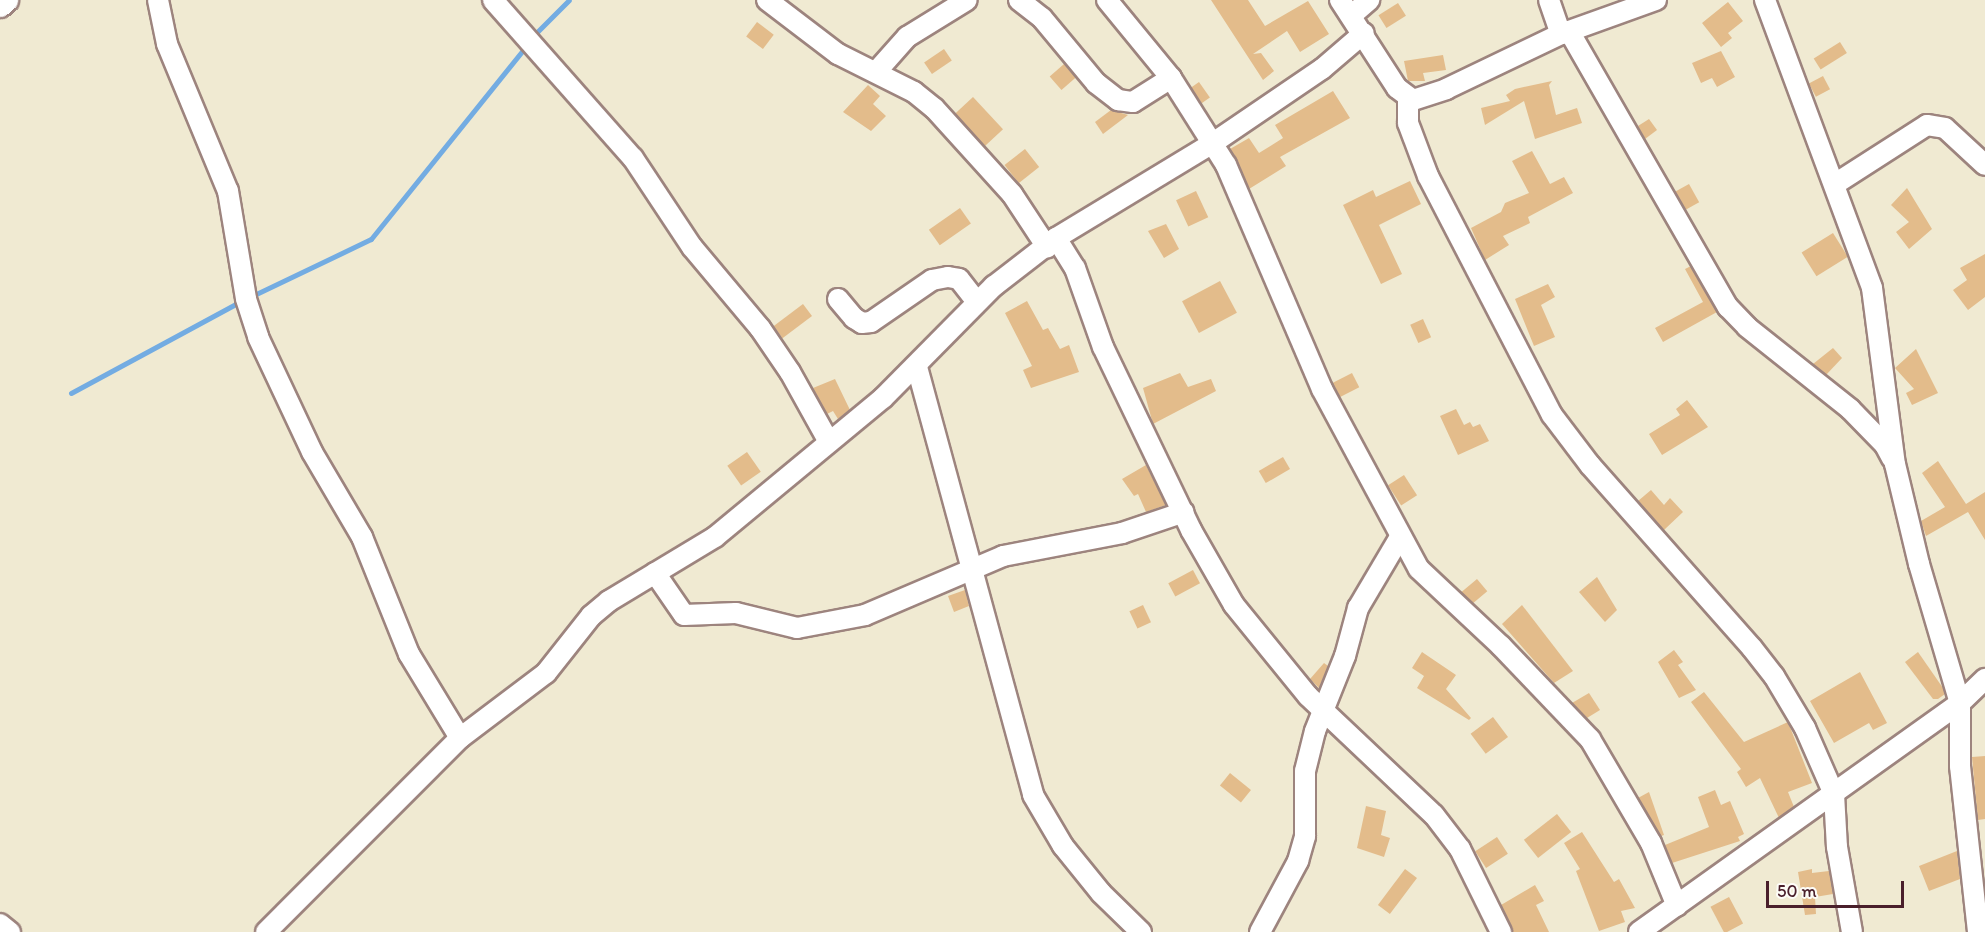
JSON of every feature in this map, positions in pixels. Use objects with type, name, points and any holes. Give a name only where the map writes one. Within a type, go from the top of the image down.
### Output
[{"type":"street","points":[[0,5],[6,0]]},
{"type":"street","points":[[158,0],[167,44],[228,191],[246,299],[258,337],[312,452],[363,537],[409,654],[460,738]]},
{"type":"street","points":[[493,0],[533,48],[633,158],[692,247],[766,337],[829,442]]},
{"type":"street","points":[[766,0],[838,54],[914,92],[975,149],[1051,243],[1076,268],[1103,347],[1201,550],[1254,634],[1324,710],[1434,815],[1460,849],[1501,932]]},
{"type":"street","points":[[876,72],[907,37],[967,0]]},
{"type":"street","points":[[1019,0],[1042,18],[1096,83],[1118,100],[1132,102],[1171,78]]},
{"type":"street","points":[[1107,0],[1171,78],[1214,143],[1234,182],[1323,389],[1400,537],[1427,577],[1501,646],[1590,739],[1651,843],[1677,906]]},
{"type":"street","points":[[1369,0],[1346,8],[1364,33],[1388,77],[1408,98],[1408,123],[1425,168],[1552,415],[1774,676],[1804,728],[1834,794],[1837,847],[1852,932]]},
{"type":"street","points":[[1549,0],[1565,32],[1728,307],[1747,327],[1850,409],[1885,445],[1895,464]]},
{"type":"street","points":[[1408,98],[1434,94],[1565,32],[1656,0]]},
{"type":"street","points":[[1765,0],[1798,97],[1862,254],[1878,314],[1895,464],[1918,564],[1976,691],[1960,766],[1978,932]]},
{"type":"street","points":[[266,932],[460,738],[546,673],[591,616],[609,601],[715,537],[917,367],[976,302],[1051,243],[1214,143],[1322,69],[1364,33]]},
{"type":"street","points":[[1835,184],[1927,125],[1945,128],[1985,165]]},
{"type":"street","points":[[838,299],[854,318],[862,323],[871,322],[932,280],[948,277],[959,279],[976,302]]},
{"type":"street","points":[[917,367],[1033,795],[1063,846],[1101,893],[1141,932]]},
{"type":"street","points":[[655,573],[684,615],[736,613],[797,628],[865,615],[1003,556],[1122,533],[1184,512]]},
{"type":"street","points":[[1260,932],[1298,861],[1305,836],[1305,771],[1310,744],[1324,710],[1358,608],[1400,537]]},
{"type":"street","points":[[1639,932],[1976,691]]},
{"type":"street","points":[[0,924],[10,932]]},
{"type":"building","points":[[1211,0],[1248,0],[1265,26],[1308,1],[1329,34],[1300,52],[1287,31],[1253,54],[1261,53],[1274,71],[1263,80]]},
{"type":"building","points":[[1728,2],[1743,21],[1728,33],[1732,38],[1721,47],[1702,23]]},
{"type":"building","points":[[1398,3],[1406,16],[1386,28],[1378,15]]},
{"type":"building","points":[[757,22],[774,35],[763,49],[746,36]]},
{"type":"building","points":[[1840,42],[1847,53],[1821,69],[1814,58]]},
{"type":"building","points":[[944,49],[952,61],[932,74],[924,62]]},
{"type":"building","points":[[1721,51],[1735,77],[1717,87],[1712,78],[1701,83],[1692,63]]},
{"type":"building","points":[[1443,55],[1446,70],[1423,73],[1425,81],[1408,81],[1404,61]]},
{"type":"building","points":[[1064,64],[1076,78],[1061,90],[1050,76]]},
{"type":"building","points":[[1823,76],[1830,89],[1816,97],[1809,84]]},
{"type":"building","points":[[1552,81],[1549,85],[1556,115],[1577,108],[1582,123],[1535,139],[1524,101],[1485,125],[1481,108],[1510,101],[1506,95],[1515,89]]},
{"type":"building","points":[[1199,82],[1210,98],[1202,103],[1191,88]]},
{"type":"building","points":[[868,85],[880,96],[873,104],[886,116],[871,131],[843,112]]},
{"type":"building","points":[[1333,91],[1350,118],[1280,157],[1286,166],[1249,189],[1230,149],[1249,138],[1259,153],[1283,138],[1275,125]]},
{"type":"building","points":[[973,97],[1003,129],[985,146],[955,114]]},
{"type":"building","points":[[1111,110],[1128,115],[1103,134],[1095,122]]},
{"type":"building","points":[[1649,119],[1657,130],[1645,139],[1638,126]]},
{"type":"building","points":[[1025,149],[1039,167],[1019,183],[1005,165]]},
{"type":"building","points":[[1532,151],[1550,184],[1564,177],[1573,193],[1528,217],[1530,223],[1503,236],[1509,245],[1485,260],[1471,228],[1501,212],[1505,203],[1529,193],[1512,161]]},
{"type":"building","points":[[1410,181],[1421,204],[1379,225],[1402,274],[1381,284],[1343,205],[1373,190],[1376,197]]},
{"type":"building","points":[[1689,184],[1699,202],[1685,210],[1675,192]]},
{"type":"building","points":[[1907,188],[1932,229],[1909,249],[1896,232],[1909,222],[1891,205]]},
{"type":"building","points":[[1196,191],[1208,217],[1188,227],[1176,200]]},
{"type":"building","points":[[960,208],[971,224],[940,245],[929,230]]},
{"type":"building","points":[[1166,224],[1179,249],[1164,258],[1148,231]]},
{"type":"building","points":[[1833,233],[1848,257],[1816,276],[1802,253]]},
{"type":"building","points":[[1985,254],[1985,297],[1968,310],[1953,290],[1967,280],[1960,268]]},
{"type":"building","points":[[1691,266],[1717,312],[1663,342],[1655,328],[1703,302],[1685,269]]},
{"type":"building","points":[[1220,281],[1237,313],[1199,333],[1182,301]]},
{"type":"building","points":[[1548,284],[1555,297],[1541,305],[1555,337],[1534,346],[1515,299]]},
{"type":"building","points":[[1027,301],[1043,330],[1048,328],[1060,349],[1069,345],[1079,372],[1031,388],[1023,370],[1032,366],[1005,313]]},
{"type":"building","points":[[803,304],[812,316],[782,338],[773,326]]},
{"type":"building","points":[[1423,319],[1431,337],[1418,343],[1410,325]]},
{"type":"building","points":[[1833,348],[1842,358],[1826,375],[1813,364]]},
{"type":"building","points":[[1916,349],[1938,393],[1912,405],[1906,393],[1914,389],[1895,368]]},
{"type":"building","points":[[1180,373],[1188,387],[1211,379],[1216,391],[1153,424],[1143,388]]},
{"type":"building","points":[[1352,373],[1359,387],[1340,397],[1332,383]]},
{"type":"building","points":[[835,379],[850,410],[838,419],[833,411],[827,414],[813,388]]},
{"type":"building","points":[[1687,400],[1708,427],[1662,455],[1649,434],[1680,415],[1676,409]]},
{"type":"building","points":[[1456,409],[1464,425],[1470,422],[1473,427],[1480,424],[1489,441],[1458,455],[1440,416]]},
{"type":"building","points":[[747,452],[761,472],[741,485],[727,466]]},
{"type":"building","points":[[1283,457],[1290,469],[1266,483],[1259,471]]},
{"type":"building","points":[[1938,461],[1966,504],[1985,492],[1985,540],[1968,512],[1926,536],[1921,521],[1945,507],[1922,473]]},
{"type":"building","points":[[1146,465],[1166,505],[1146,512],[1138,494],[1134,496],[1122,479]]},
{"type":"building","points":[[1404,475],[1417,495],[1401,505],[1388,485]]},
{"type":"building","points":[[1651,490],[1664,505],[1670,498],[1683,512],[1664,530],[1638,501]]},
{"type":"building","points":[[1193,570],[1200,583],[1175,596],[1168,583]]},
{"type":"building","points":[[1597,577],[1617,610],[1605,622],[1579,592]]},
{"type":"building","points":[[1477,579],[1487,591],[1471,605],[1461,592]]},
{"type":"building","points":[[965,590],[969,606],[954,612],[948,596]]},
{"type":"building","points":[[1143,605],[1151,622],[1137,629],[1129,611]]},
{"type":"building","points":[[1522,605],[1573,671],[1554,683],[1502,624]]},
{"type":"building","points":[[1674,650],[1683,662],[1678,665],[1696,690],[1679,698],[1658,662]]},
{"type":"building","points":[[1422,652],[1456,675],[1446,689],[1471,718],[1469,720],[1417,688],[1424,676],[1412,668]]},
{"type":"building","points":[[1918,652],[1943,688],[1945,694],[1938,699],[1933,699],[1905,662]]},
{"type":"building","points":[[1324,663],[1328,666],[1319,688],[1310,679]]},
{"type":"building","points":[[1860,672],[1887,723],[1873,730],[1869,723],[1834,743],[1810,701]]},
{"type":"building","points":[[1704,692],[1744,742],[1788,722],[1812,783],[1788,792],[1794,807],[1779,818],[1760,778],[1746,787],[1737,772],[1741,769],[1691,702]]},
{"type":"building","points":[[1589,693],[1600,710],[1587,718],[1572,703]]},
{"type":"building","points":[[1493,717],[1508,737],[1486,754],[1471,734]]},
{"type":"building","points":[[1985,756],[1985,819],[1978,820],[1972,757]]},
{"type":"building","points":[[1230,773],[1251,790],[1241,802],[1220,785]]},
{"type":"building","points":[[1715,790],[1721,805],[1730,801],[1744,834],[1738,837],[1740,841],[1672,863],[1665,845],[1709,827],[1698,797]]},
{"type":"building","points":[[1649,792],[1664,835],[1661,836],[1638,798]]},
{"type":"building","points":[[1366,806],[1386,811],[1381,835],[1390,838],[1384,857],[1357,848]]},
{"type":"building","points":[[1557,814],[1571,832],[1538,858],[1524,840]]},
{"type":"building","points":[[1582,832],[1614,882],[1619,879],[1635,908],[1621,911],[1625,922],[1599,931],[1576,871],[1580,869],[1564,843]]},
{"type":"building","points":[[1497,837],[1508,854],[1486,868],[1475,851]]},
{"type":"building","points":[[1957,851],[1960,879],[1929,891],[1919,866]]},
{"type":"building","points":[[1405,869],[1417,878],[1390,914],[1378,905]]},
{"type":"building","points":[[1812,869],[1812,873],[1829,871],[1833,894],[1815,897],[1816,914],[1805,915],[1798,872]]},
{"type":"building","points":[[1535,885],[1544,901],[1536,905],[1549,932],[1513,932],[1501,905]]},
{"type":"building","points":[[1729,897],[1743,923],[1724,932],[1710,907]]},
{"type":"waterway","points":[[532,37],[569,0]]},
{"type":"waterway","points":[[250,297],[371,239],[527,45]]},
{"type":"waterway","points":[[71,393],[241,301]]}]
